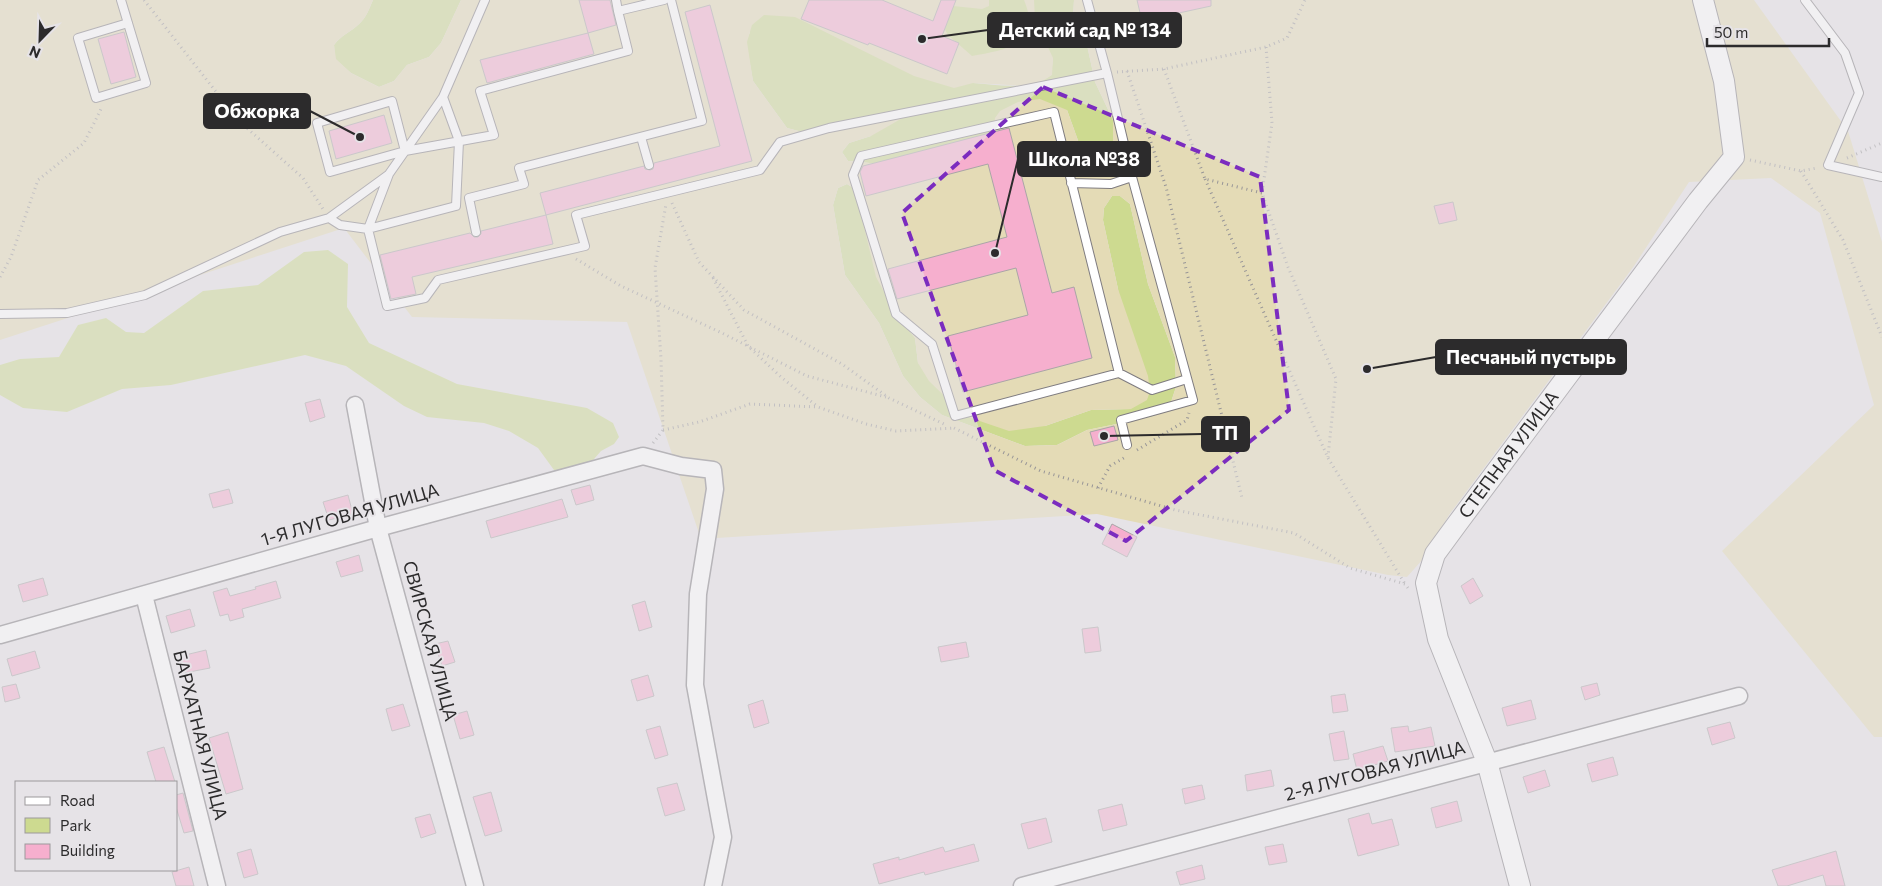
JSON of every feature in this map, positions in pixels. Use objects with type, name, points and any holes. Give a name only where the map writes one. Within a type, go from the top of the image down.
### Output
[{"type":"street","points":[[1703,0],[1724,80],[1734,157]]},
{"type":"street","name":"СТЕПНАЯ УЛИЦА","points":[[1520,886],[1487,762],[1438,639],[1426,583],[1435,554],[1698,201],[1734,157]]},
{"type":"street","name":"СВИРСКАЯ УЛИЦА","points":[[355,405],[378,528],[475,886]]},
{"type":"street","name":"1-Я ЛУГОВАЯ УЛИЦА","points":[[0,635],[378,528],[643,456],[681,466],[713,470],[715,489],[698,594],[695,685],[723,837],[713,886]]},
{"type":"street","name":"БАРХАТНАЯ УЛИЦА","points":[[144,594],[217,886]]},
{"type":"street","name":"2-Я ЛУГОВАЯ УЛИЦА","points":[[1022,886],[1739,696]]},
{"type":"lane","points":[[121,0],[146,84],[96,98],[78,38],[128,24]]},
{"type":"lane","points":[[485,0],[443,97],[389,174],[368,229],[387,306],[425,298],[438,280],[585,246],[576,215],[760,170],[780,142],[829,128],[1106,73]]},
{"type":"lane","points":[[405,151],[392,101],[317,123],[330,172],[405,151],[494,135],[480,91],[628,51],[616,0]]},
{"type":"lane","points":[[618,10],[664,0]]},
{"type":"lane","points":[[476,232],[469,198],[524,184],[519,168],[702,121],[671,0]]},
{"type":"lane","points":[[1087,0],[1132,177],[1193,400],[1121,420],[1127,446]]},
{"type":"lane","points":[[1805,0],[1845,53],[1859,93],[1828,165],[1882,177]]},
{"type":"lane","points":[[329,218],[340,225],[368,229],[456,206],[458,141],[443,97]]},
{"type":"lane","points":[[1119,373],[1054,112],[861,156],[853,175],[896,314],[932,344],[955,416],[1119,373],[1152,390],[1187,379]]},
{"type":"lane","points":[[641,136],[649,165]]},
{"type":"lane","points":[[0,314],[68,313],[145,294],[280,232],[329,218],[389,174]]},
{"type":"lane","points":[[1071,182],[1111,184],[1132,177]]},
{"type":"lane","points":[[656,187],[659,195]]},
{"type":"lane","points":[[484,260],[487,269]]},
{"type":"path","points":[[144,0],[239,121],[303,178],[329,218]]},
{"type":"path","points":[[1106,73],[1164,69],[1266,47],[1287,38],[1305,0]]},
{"type":"path","points":[[1266,47],[1272,123],[1262,193],[1288,267],[1336,379],[1328,458]]},
{"type":"path","points":[[1164,69],[1205,179],[1328,458],[1410,592]]},
{"type":"path","points":[[1127,71],[1166,187],[1242,498]]},
{"type":"path","points":[[0,277],[10,257],[38,180],[84,143],[108,95]]},
{"type":"path","points":[[1734,157],[1801,171],[1828,165],[1882,143]]},
{"type":"path","points":[[1801,171],[1844,240],[1882,337]]},
{"type":"path","points":[[1205,179],[1262,193]]},
{"type":"path","points":[[668,193],[700,262],[744,310],[842,364],[889,398]]},
{"type":"path","points":[[643,456],[663,430],[655,268],[668,193]]},
{"type":"path","points":[[562,251],[620,286],[807,376],[889,398],[955,428],[1041,471],[1175,510],[1294,533],[1350,568],[1405,584]]},
{"type":"path","points":[[711,274],[748,346],[781,377],[818,407]]},
{"type":"path","points":[[663,430],[700,422],[750,404],[818,407],[866,424],[896,431],[955,428]]},
{"type":"highlighted area","points":[[1043,87],[1260,177],[1289,410],[1126,541],[994,470],[902,213]]},
{"type":"green space","points":[[373,0],[461,0],[441,43],[429,57],[407,65],[394,81],[379,87],[351,73],[335,59],[334,45],[361,22]]},
{"type":"green space","points":[[742,0],[1074,0],[1073,19],[1087,45],[1095,82],[1113,120],[1113,145],[1102,165],[1091,163],[1080,146],[1067,110],[993,137],[881,164],[848,161],[842,152],[849,143],[871,136],[810,134],[787,128],[753,81],[746,42],[750,32]],"holes":[[[1053,58],[1051,75],[1033,83],[1014,86],[973,83]]]},
{"type":"green space","points":[[847,184],[855,189],[896,314],[915,338],[918,363],[1045,426],[1091,410],[1131,409],[1118,289],[1103,220],[1104,208],[1112,196],[1120,196],[1130,204],[1148,284],[1175,357],[1176,387],[1170,405],[1164,412],[1151,417],[1087,430],[1057,445],[1025,446],[942,415],[920,397],[903,376],[879,323],[845,275],[833,205],[838,188]]},
{"type":"green space","points":[[328,250],[348,264],[347,307],[369,343],[457,384],[587,408],[613,423],[619,437],[614,444],[601,451],[588,466],[565,476],[554,470],[538,448],[509,431],[484,423],[427,417],[404,406],[346,366],[305,355],[171,385],[122,389],[67,412],[23,408],[0,395],[0,365],[20,359],[59,357],[78,325],[106,318],[126,332],[144,333],[203,291],[258,285],[304,252]]},
{"type":"sand","points":[[0,0],[373,0],[361,22],[334,45],[336,59],[351,73],[379,87],[394,81],[407,65],[429,57],[441,43],[461,0],[989,0],[989,6],[982,9],[953,6],[942,24],[948,35],[972,56],[1008,48],[1025,36],[1029,27],[1029,15],[1024,0],[1034,0],[1035,19],[1053,58],[1052,75],[1041,82],[1025,86],[973,83],[954,88],[914,76],[795,17],[764,15],[752,25],[747,42],[753,81],[787,128],[810,134],[906,116],[871,136],[849,143],[842,152],[848,161],[881,164],[993,137],[995,118],[1000,111],[1018,102],[1040,99],[1067,110],[1080,146],[1091,163],[1101,165],[1113,145],[1113,120],[1095,82],[1087,45],[1073,19],[1074,0],[1754,0],[1848,131],[1882,242],[1882,737],[1874,737],[1722,551],[1874,405],[1820,213],[1771,178],[1689,182],[1634,266],[1449,515],[1423,559],[1407,577],[1388,575],[1097,514],[701,539],[627,322],[412,317],[344,228],[0,340]],"holes":[[[847,184],[855,189],[876,277],[896,314],[915,338],[918,363],[929,381],[965,416],[1009,431],[1045,426],[1091,410],[1131,409],[1147,400],[1150,391],[1148,376],[1118,289],[1103,220],[1104,208],[1112,196],[1120,196],[1130,204],[1148,284],[1175,357],[1176,387],[1170,405],[1164,412],[1151,417],[1087,430],[1057,445],[1025,446],[942,415],[920,397],[903,376],[879,323],[845,275],[833,205],[838,188]]]},
{"type":"building","points":[[579,0],[610,0],[616,25],[588,33]]},
{"type":"building","points":[[809,0],[882,0],[933,21],[941,0],[956,0],[942,36],[959,43],[947,74],[869,43],[868,45],[801,19]]},
{"type":"building","points":[[1137,0],[1211,0],[1211,6],[1142,21]]},
{"type":"building","points":[[710,5],[752,161],[546,215],[540,193],[644,166],[645,169],[650,170],[653,169],[654,163],[720,146],[685,12]]},
{"type":"building","points":[[124,32],[136,77],[111,84],[98,39]]},
{"type":"building","points":[[588,33],[594,54],[487,83],[480,60]]},
{"type":"building","points":[[384,115],[392,143],[336,159],[329,131]]},
{"type":"building","points":[[1009,128],[1052,293],[1074,287],[1092,358],[963,392],[948,336],[1028,315],[1016,268],[897,299],[888,269],[1007,237],[988,164],[866,196],[860,172],[863,166]]},
{"type":"building","points":[[1453,202],[1457,220],[1439,224],[1434,206]]},
{"type":"building","points":[[546,215],[553,244],[412,277],[416,294],[391,299],[380,255],[470,233],[474,237],[478,237],[481,231]]},
{"type":"building","points":[[320,399],[325,417],[310,422],[305,403]]},
{"type":"building","points":[[1114,426],[1118,440],[1094,446],[1090,432]]},
{"type":"building","points":[[590,485],[594,500],[576,505],[571,490]]},
{"type":"building","points":[[229,489],[233,503],[213,508],[209,494]]},
{"type":"building","points":[[348,495],[353,514],[329,520],[323,502]]},
{"type":"building","points":[[562,499],[568,517],[491,538],[486,521]]},
{"type":"building","points":[[1112,524],[1137,537],[1127,557],[1102,544]]},
{"type":"building","points":[[359,555],[363,571],[341,577],[336,562]]},
{"type":"building","points":[[43,578],[48,595],[23,602],[18,585]]},
{"type":"building","points":[[1473,578],[1483,596],[1470,604],[1461,586]]},
{"type":"building","points":[[276,581],[281,598],[242,609],[244,617],[230,621],[228,614],[220,616],[213,592],[227,588],[230,596]]},
{"type":"building","points":[[645,601],[652,627],[639,631],[632,605]]},
{"type":"building","points":[[190,609],[195,626],[171,633],[166,616]]},
{"type":"building","points":[[1098,627],[1101,651],[1085,653],[1082,629]]},
{"type":"building","points":[[448,641],[455,662],[442,666],[435,644]]},
{"type":"building","points":[[966,642],[969,657],[941,662],[938,647]]},
{"type":"building","points":[[206,650],[210,668],[184,673],[181,656]]},
{"type":"building","points":[[35,651],[40,668],[12,676],[7,659]]},
{"type":"building","points":[[648,675],[654,696],[637,701],[631,680]]},
{"type":"building","points":[[1597,683],[1600,695],[1585,700],[1581,687]]},
{"type":"building","points":[[16,684],[20,698],[5,702],[2,687]]},
{"type":"building","points":[[1345,694],[1348,711],[1333,713],[1331,696]]},
{"type":"building","points":[[763,700],[769,723],[754,728],[748,705]]},
{"type":"building","points":[[1531,700],[1536,719],[1507,726],[1502,708]]},
{"type":"building","points":[[403,704],[410,726],[392,731],[386,709]]},
{"type":"building","points":[[467,711],[474,735],[460,739],[453,715]]},
{"type":"building","points":[[1730,722],[1735,738],[1712,745],[1707,728]]},
{"type":"building","points":[[660,726],[668,755],[655,759],[646,730]]},
{"type":"building","points":[[1408,726],[1409,732],[1431,727],[1435,746],[1395,752],[1391,728]]},
{"type":"building","points":[[1344,731],[1349,759],[1334,761],[1329,734]]},
{"type":"building","points":[[228,732],[243,789],[226,794],[209,738]]},
{"type":"building","points":[[1383,746],[1388,761],[1357,770],[1353,754]]},
{"type":"building","points":[[164,747],[175,781],[156,781],[147,752]]},
{"type":"building","points":[[1613,757],[1618,775],[1592,782],[1587,764]]},
{"type":"building","points":[[1271,770],[1274,786],[1247,791],[1245,775]]},
{"type":"building","points":[[1545,770],[1550,786],[1528,793],[1523,777]]},
{"type":"building","points":[[677,783],[685,810],[665,816],[657,788]]},
{"type":"building","points":[[1202,785],[1205,799],[1185,804],[1182,789]]},
{"type":"building","points":[[491,792],[502,831],[485,836],[473,797]]},
{"type":"building","points":[[183,793],[193,831],[184,833],[178,814],[178,794]]},
{"type":"building","points":[[1457,801],[1462,821],[1436,828],[1431,808]]},
{"type":"building","points":[[1122,804],[1127,825],[1103,831],[1098,810]]},
{"type":"building","points":[[1369,813],[1372,824],[1392,819],[1399,845],[1358,856],[1348,819]]},
{"type":"building","points":[[430,814],[436,833],[421,838],[415,818]]},
{"type":"building","points":[[1046,818],[1052,842],[1028,849],[1021,824]]},
{"type":"building","points":[[974,844],[979,861],[925,875],[924,872],[879,884],[873,864],[899,857],[899,860],[943,847],[945,852]]},
{"type":"building","points":[[1283,844],[1287,862],[1269,865],[1265,847]]},
{"type":"building","points":[[251,849],[258,874],[244,878],[237,853]]},
{"type":"building","points":[[1836,851],[1845,886],[1826,886],[1823,875],[1787,886],[1778,886],[1772,870]]},
{"type":"building","points":[[1202,865],[1205,879],[1180,885],[1176,872]]},
{"type":"building","points":[[189,867],[194,886],[176,886],[172,872]]},
{"type":"place","name":"Детский сад № 134","points":[[922,39]]},
{"type":"place","name":"Обжорка","points":[[360,137]]},
{"type":"place","name":"Школа №38","points":[[995,253]]},
{"type":"place","name":"Песчаный пустырь","points":[[1367,369]]},
{"type":"place","name":"ТП","points":[[1104,436]]}]
